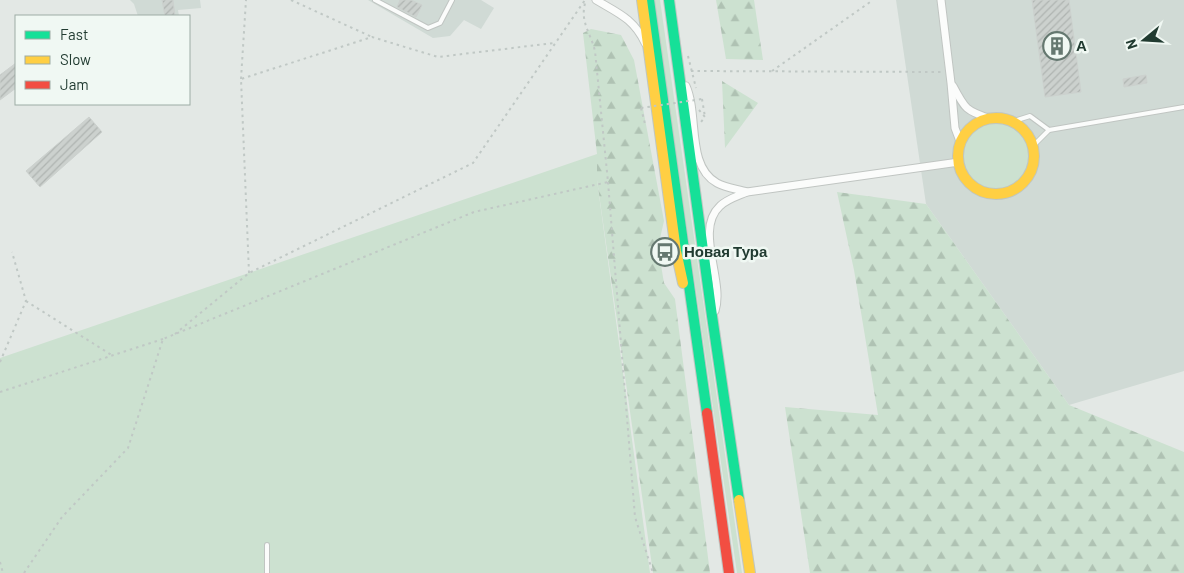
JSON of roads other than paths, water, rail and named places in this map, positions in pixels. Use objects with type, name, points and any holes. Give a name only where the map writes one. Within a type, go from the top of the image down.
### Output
[{"type":"main road","points":[[642,0],[676,252],[692,310]]},
{"type":"main road","points":[[649,0],[729,573]]},
{"type":"main road","points":[[669,0],[712,316],[750,573]]},
{"type":"main road","points":[[985,120],[1011,122],[1024,131],[1033,146],[1031,172],[1020,186],[1004,193],[987,193],[972,185],[962,172],[959,162],[961,144],[973,127],[985,120]]},
{"type":"street","points":[[596,0],[630,20],[639,31],[648,49]]},
{"type":"street","points":[[941,0],[950,72],[954,128],[961,144]]},
{"type":"street","points":[[679,73],[687,89],[698,156],[702,166],[716,183],[747,192]]},
{"type":"street","points":[[951,83],[962,104],[970,112],[991,119]]},
{"type":"street","points":[[712,316],[716,308],[717,297],[710,225],[719,206],[726,201],[747,192],[959,162]]},
{"type":"lane","points":[[375,0],[428,28],[440,23],[452,0]]},
{"type":"lane","points":[[1033,146],[1049,130],[1184,108]]},
{"type":"lane","points":[[1011,122],[1030,116],[1049,130]]},
{"type":"lane","points":[[267,546],[267,573]]},
{"type":"place","name":"А","points":[[1057,46]]},
{"type":"place","name":"Новая Тура","points":[[665,252]]}]
